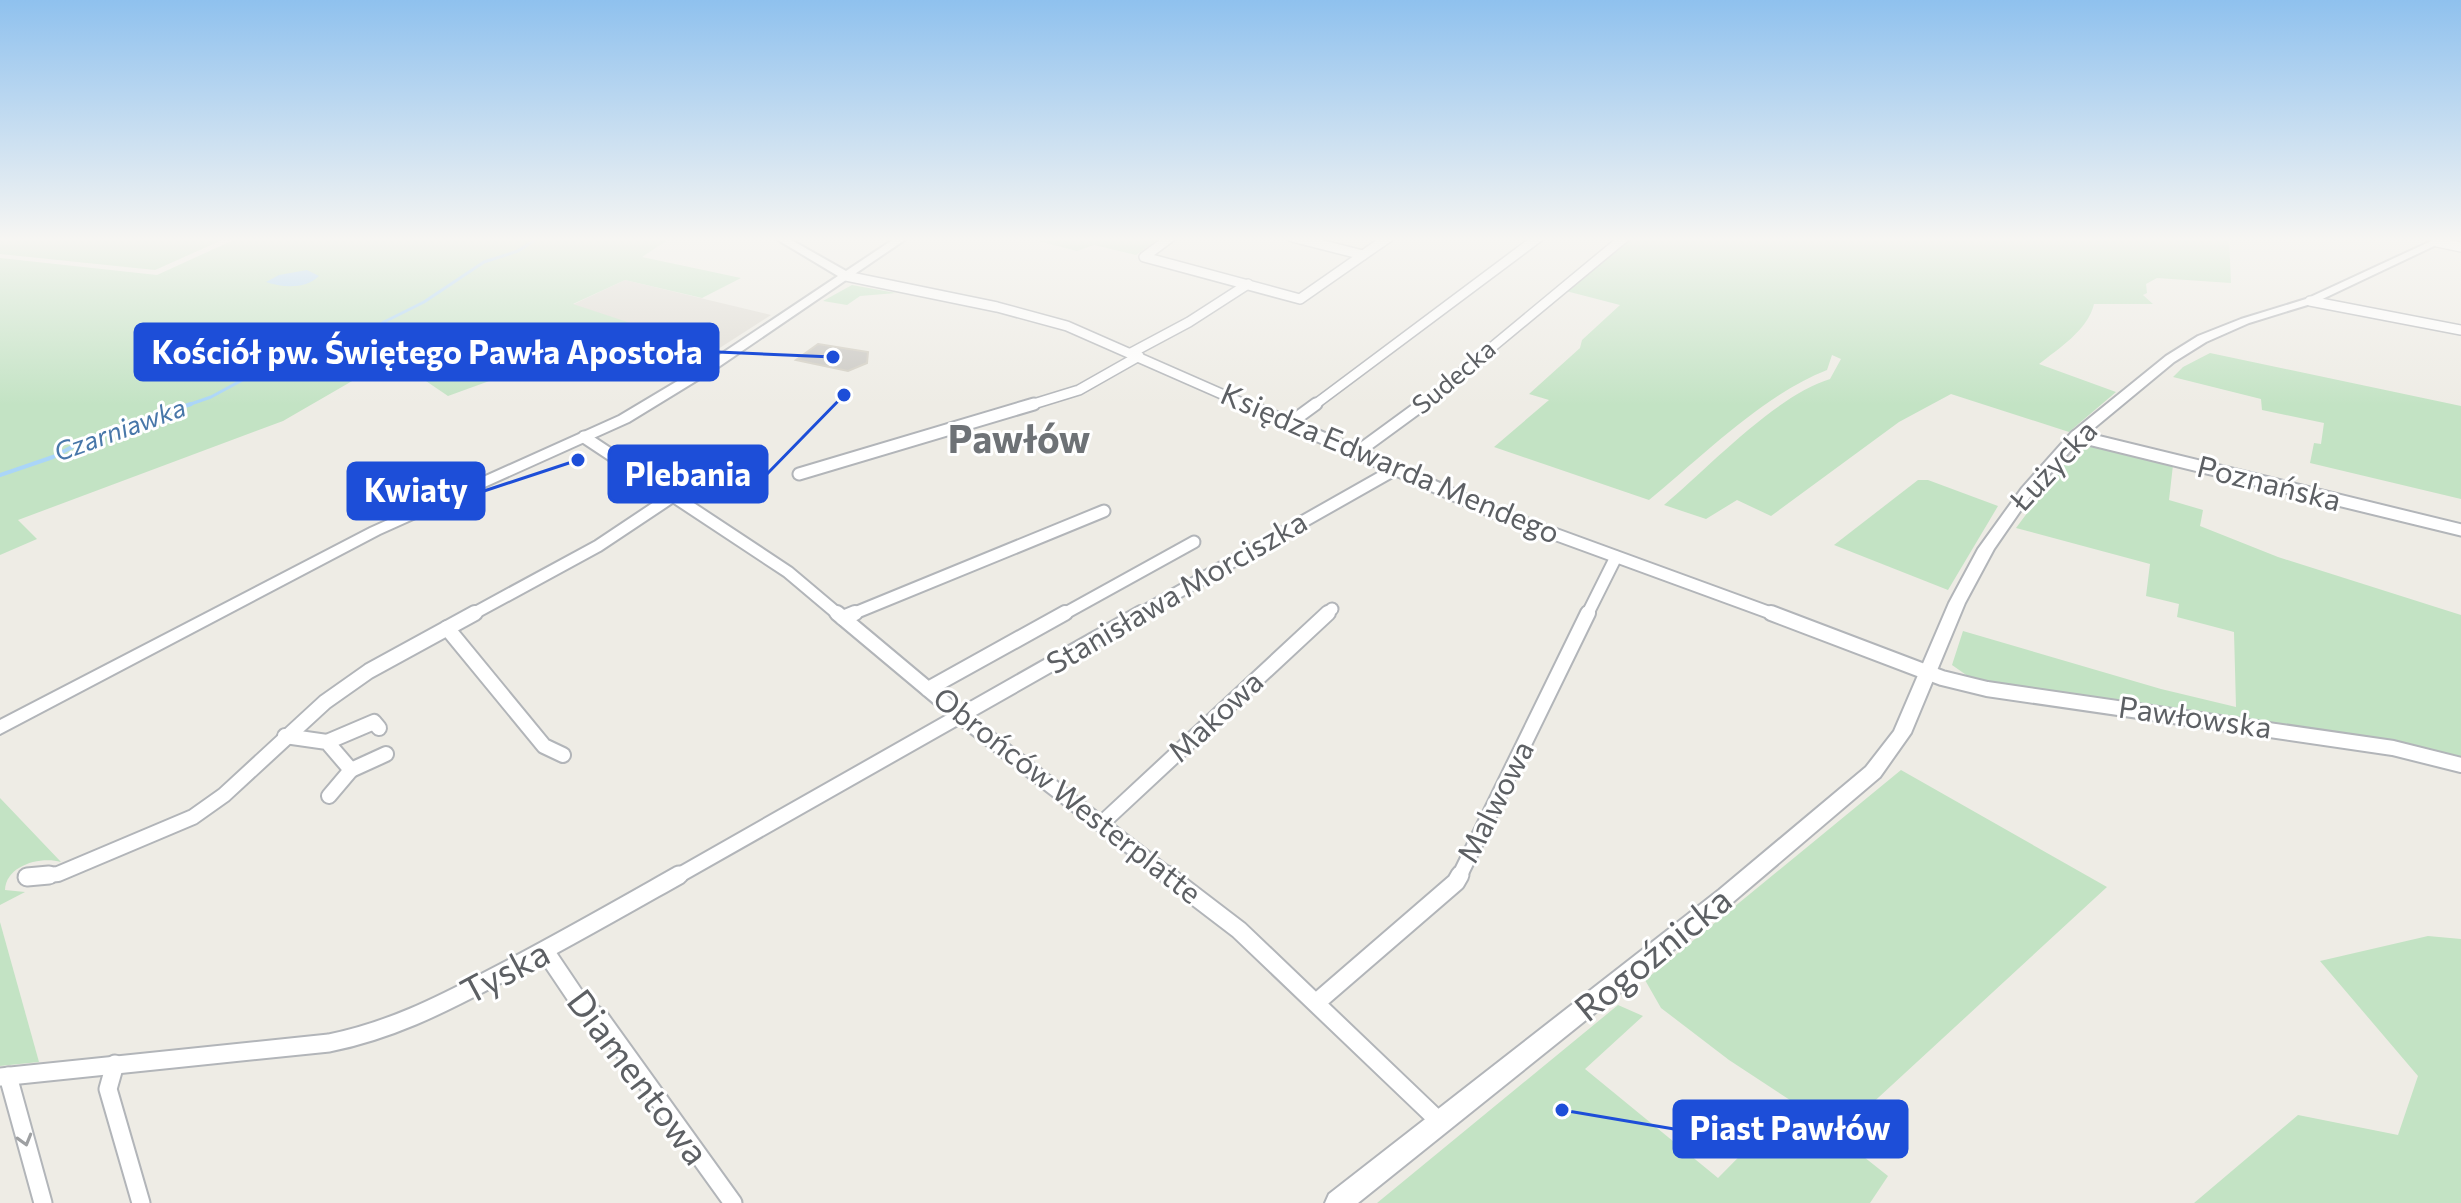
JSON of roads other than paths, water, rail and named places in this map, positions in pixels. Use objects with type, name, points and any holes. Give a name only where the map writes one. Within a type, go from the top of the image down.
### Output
[{"type":"street","points":[[0,728],[364,536],[647,406],[820,293]]},
{"type":"street","name":"Księdza Edwarda Mendego","points":[[928,293],[1024,313],[1067,326],[1486,509],[1929,672]]},
{"type":"street","points":[[799,474],[1079,390],[1234,293]]},
{"type":"street","points":[[1280,293],[1300,299],[1308,293]]},
{"type":"street","points":[[1290,423],[1464,293]]},
{"type":"street","name":"Sudecka","points":[[1356,453],[1396,426],[1557,293]]},
{"type":"street","name":"Łużycka","points":[[1929,672],[1957,603],[1986,549],[2027,491],[2076,436],[2186,348],[2245,321],[2327,293]]},
{"type":"street","points":[[2310,301],[2461,330]]},
{"type":"street","name":"Poznańska","points":[[2076,436],[2461,530]]},
{"type":"street","name":"Obrońców Westerplatte","points":[[584,437],[761,552],[960,716],[1239,930],[1440,1122]]},
{"type":"street","name":"Stanisława Morciszka","points":[[960,716],[1394,470]]},
{"type":"street","points":[[27,877],[58,874],[193,817],[224,795],[285,736],[369,671],[598,546],[673,496]]},
{"type":"street","points":[[843,618],[1104,511]]},
{"type":"street","points":[[928,689],[1194,542]]},
{"type":"street","name":"Malwowa","points":[[1317,1002],[1456,882],[1616,557]]},
{"type":"street","name":"Makowa","points":[[1101,824],[1332,609]]},
{"type":"street","points":[[447,628],[544,746],[563,755]]},
{"type":"street","name":"Pawłowska","points":[[1929,672],[1987,689],[2363,743],[2461,765]]},
{"type":"street","name":"Rogoźnicka","points":[[1338,1203],[1726,896],[1857,786],[1886,757],[1902,733],[1929,672]]},
{"type":"street","name":"Tyska","points":[[4,1077],[329,1043],[365,1036],[417,1017],[545,951],[960,716]]},
{"type":"street","points":[[285,736],[327,742],[374,722],[379,728]]},
{"type":"street","points":[[327,742],[351,770]]},
{"type":"street","points":[[329,796],[351,770],[386,754]]},
{"type":"street","name":"Diamentowa","points":[[545,951],[582,1006],[600,1018],[733,1203]]},
{"type":"street","points":[[115,1064],[108,1089],[141,1203]]},
{"type":"street","points":[[4,1077],[43,1203]]},
{"type":"waterway","name":"Czarniawka","points":[[185,406],[211,397],[257,372],[332,348],[437,293]]},
{"type":"waterway","name":"Czarniawka","points":[[185,406],[191,404]]},
{"type":"waterway","name":"Czarniawka","points":[[0,475],[53,457],[89,438],[185,406]]},
{"type":"place","name":"Kościół pw. Świętego Pawła Apostoła","points":[[833,357]]},
{"type":"place","name":"Plebania","points":[[844,395]]},
{"type":"place","name":"Kwiaty","points":[[578,460]]},
{"type":"place","name":"Piast Pawłów","points":[[1562,1110]]},
{"type":"district","name":"Pawłów","points":[[1019,440]]}]
